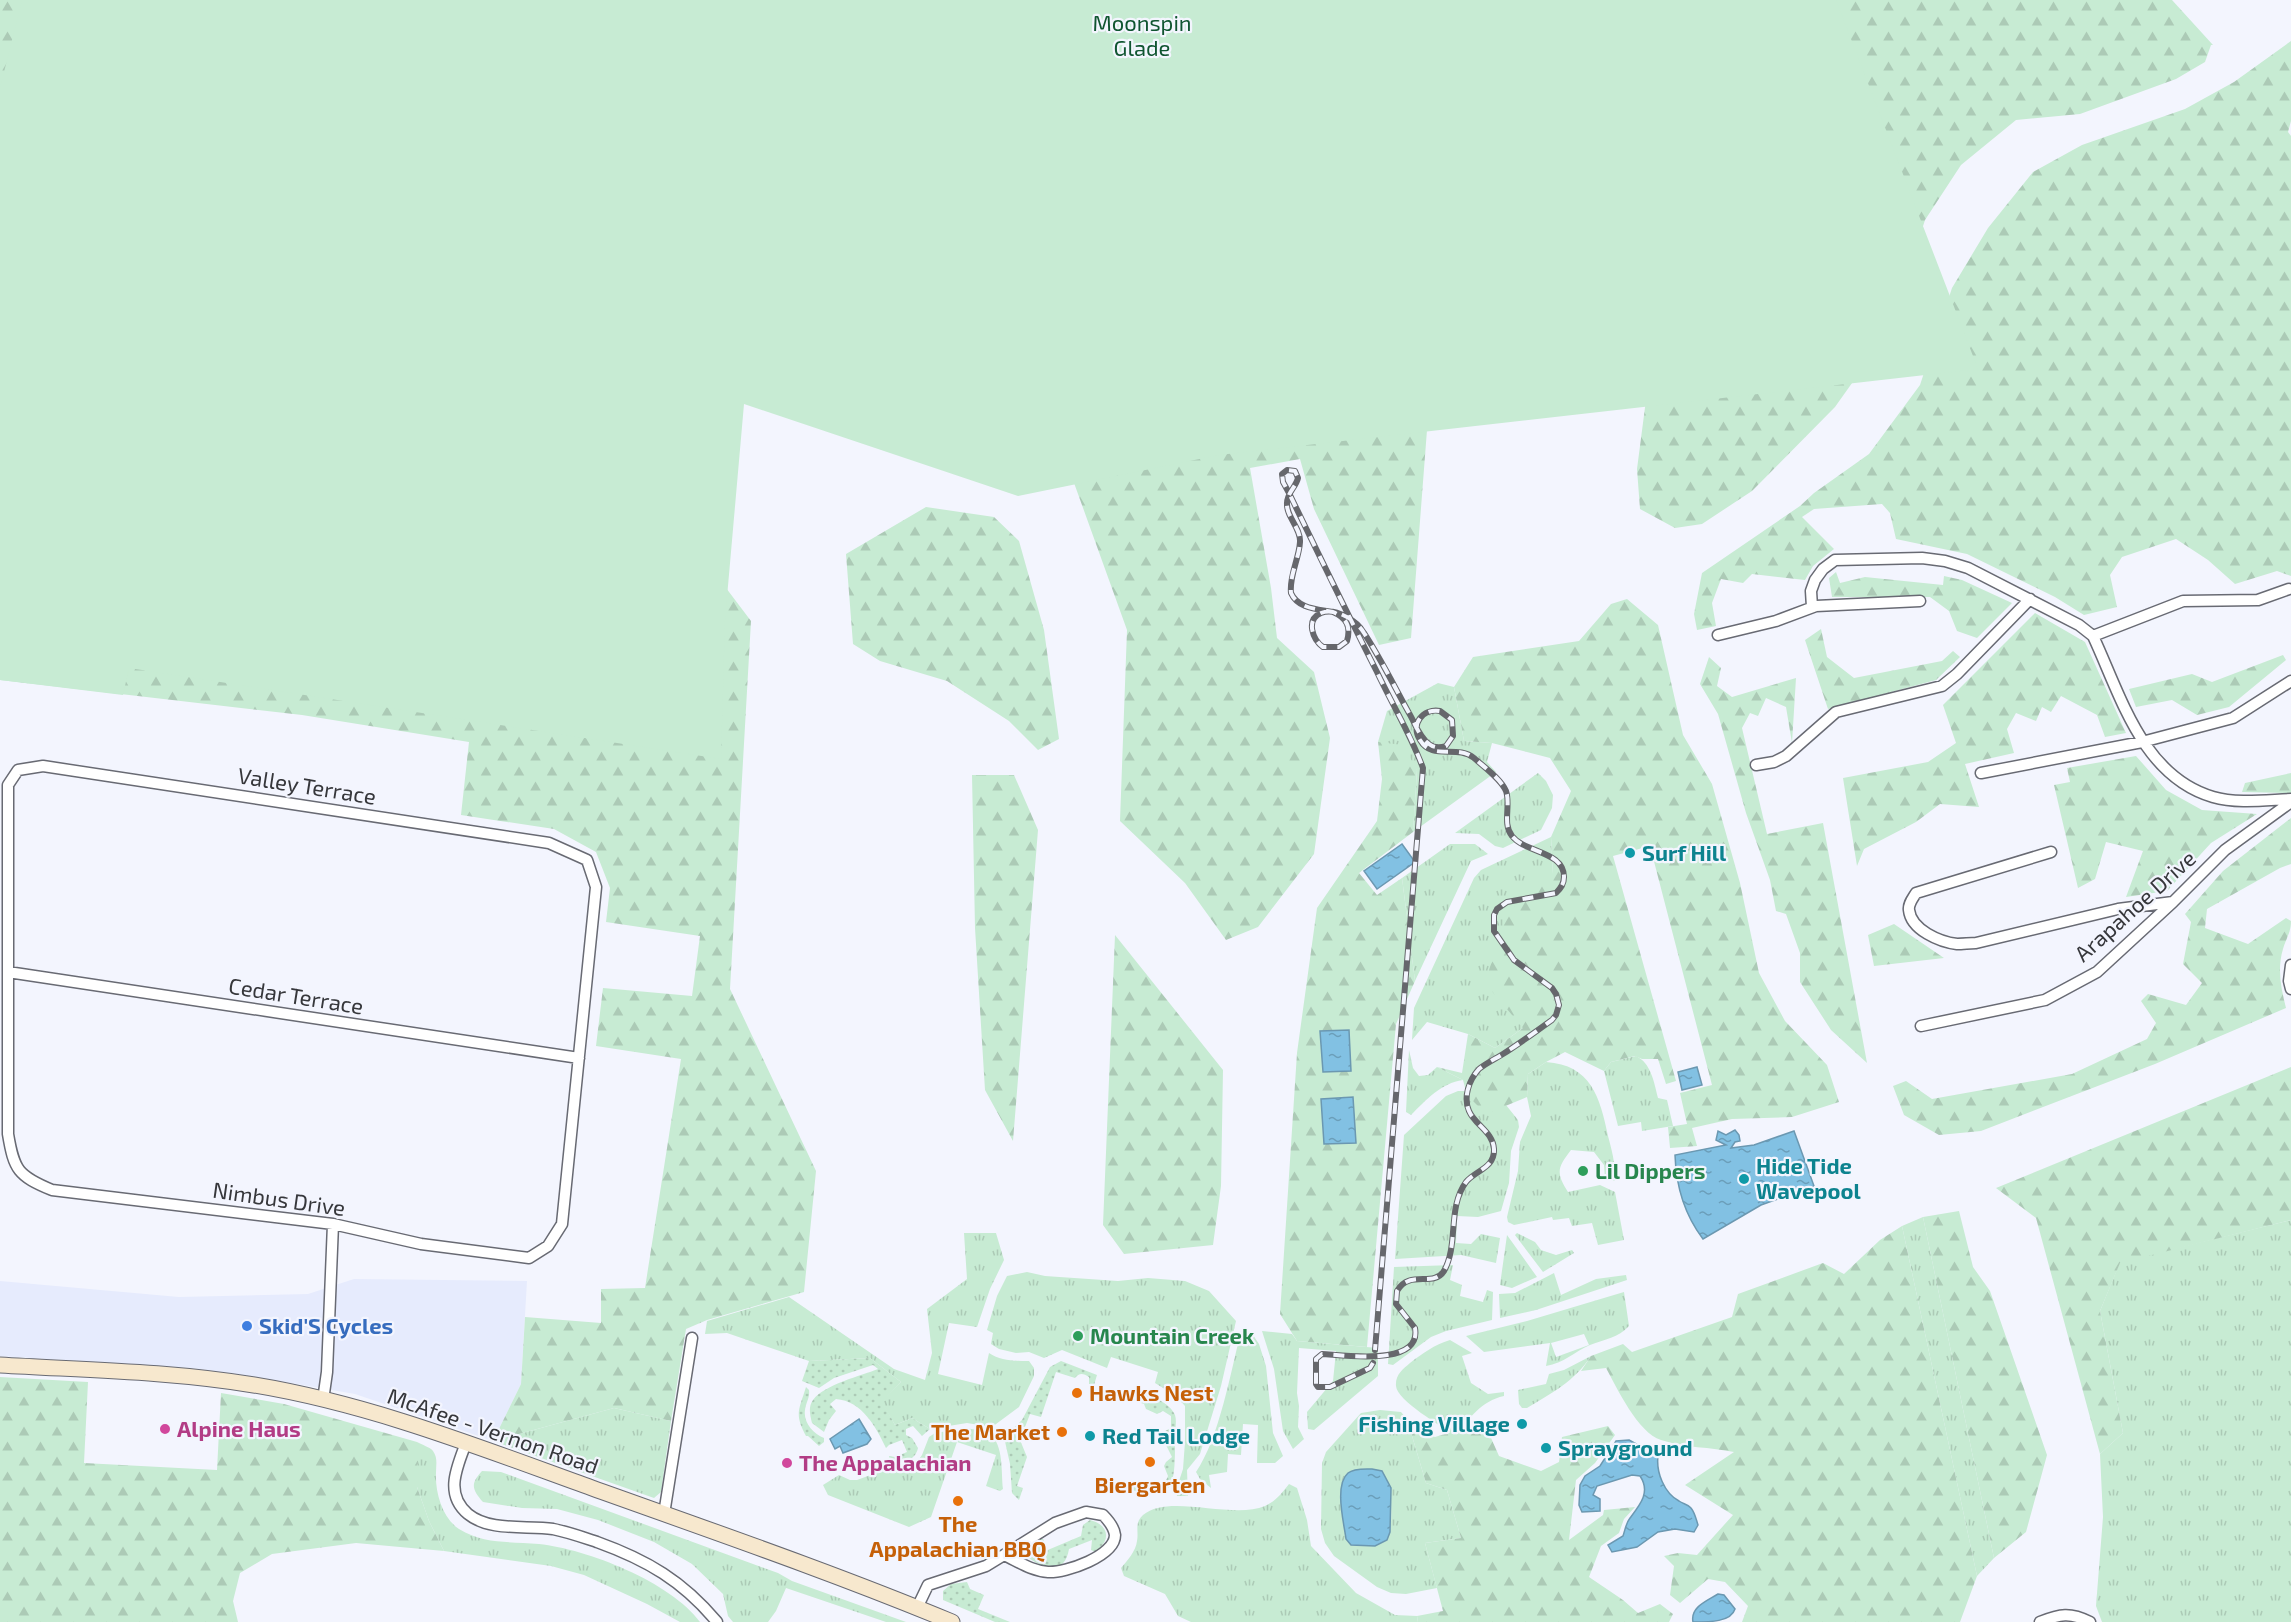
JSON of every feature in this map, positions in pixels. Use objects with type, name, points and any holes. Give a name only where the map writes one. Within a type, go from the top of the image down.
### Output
[{"type":"main road","name":"McAfee - Vernon Road","points":[[0,1365],[207,1378],[255,1385],[323,1400],[466,1443],[664,1514],[952,1622]]},
{"type":"street","points":[[1812,607],[1811,591],[1815,580],[1822,569],[1835,560],[1922,558],[1945,561],[1968,568],[2079,625],[2093,636],[2142,742],[2178,781],[2214,798],[2241,801],[2291,801]]},
{"type":"street","points":[[2093,636],[2183,602],[2258,600],[2289,590]]},
{"type":"street","points":[[1756,765],[1774,762],[1786,756],[1836,712],[1942,686],[1957,674],[2030,599]]},
{"type":"street","points":[[1718,634],[1776,621],[1812,607],[1920,601]]},
{"type":"street","points":[[1981,773],[2142,742],[2234,718],[2291,681]]},
{"type":"street","name":"Valley Terrace","points":[[18,770],[43,766],[549,843],[587,860]]},
{"type":"street","name":"Nimbus Drive","points":[[18,770],[8,785],[8,1134],[13,1161],[27,1180],[52,1190],[333,1224],[421,1244],[529,1258],[548,1246],[562,1224],[596,887],[587,860]]},
{"type":"street","name":"Arapahoe Drive","points":[[1921,1026],[2045,1000],[2097,972],[2225,850],[2291,801]]},
{"type":"street","points":[[2051,852],[1916,893],[1910,901],[1909,910],[1915,923],[1934,937],[1957,944],[1976,943],[2118,909],[2173,902]]},
{"type":"street","points":[[2291,965],[2289,981],[2291,989]]},
{"type":"street","name":"Cedar Terrace","points":[[8,972],[579,1058]]},
{"type":"street","points":[[323,1400],[328,1361],[333,1224]]},
{"type":"street","points":[[664,1514],[692,1338]]},
{"type":"street","points":[[466,1443],[453,1481],[456,1498],[468,1514],[484,1522],[571,1533],[639,1559],[665,1573],[683,1587],[717,1622]]},
{"type":"street","points":[[917,1608],[928,1585],[986,1566],[1055,1523],[1086,1512],[1103,1515],[1115,1535],[1112,1543],[1103,1553],[1068,1570],[1039,1571],[1004,1555]]},
{"type":"street","points":[[2040,1622],[2060,1615],[2077,1615],[2090,1622]]},
{"type":"shaded area","points":[[354,1279],[527,1281],[521,1384],[493,1441],[355,1394],[193,1368],[0,1356],[0,1281],[179,1297],[308,1294]]},
{"type":"green space","points":[[0,0],[527,0],[586,403],[751,621],[730,989],[816,1171],[804,1292],[707,1320],[686,1329],[671,1421],[614,1408],[493,1441],[521,1384],[525,1317],[601,1323],[601,1289],[645,1288],[681,1059],[596,1046],[603,988],[692,996],[700,936],[606,922],[610,888],[596,852],[554,829],[461,815],[469,742],[302,715],[0,680]]},
{"type":"green space","name":"Moonspin Glade","points":[[22,0],[1836,0],[1978,369],[1219,455],[1018,496],[744,404],[725,620],[721,759],[129,668],[123,695],[0,680],[0,88]]},
{"type":"green space","points":[[1771,0],[2172,0],[2213,45],[2211,45],[2205,62],[2176,79],[2080,114],[2016,120],[1961,165],[1925,220],[1889,331],[1835,407],[1752,491],[1702,524],[1675,528],[1640,509],[1637,469],[1653,346]]},
{"type":"green space","points":[[2291,41],[2291,121],[2288,132],[2291,136],[2291,576],[2277,571],[2235,584],[2208,560],[2176,539],[2122,557],[2110,575],[2117,607],[2084,615],[2055,597],[1967,554],[1896,539],[1890,513],[1882,504],[1814,509],[1802,517],[1834,549],[1813,566],[1805,580],[1752,574],[1743,583],[1721,579],[1712,603],[1716,626],[1697,630],[1694,614],[1702,573],[1800,506],[1814,493],[1869,454],[1920,385],[1952,288],[1988,228],[2033,172],[2082,145],[2185,109],[2234,82]]},
{"type":"green space","points":[[1431,378],[1411,638],[1379,645],[1314,509],[1300,459],[1250,468],[1271,588],[1277,638],[1314,672],[1330,738],[1314,854],[1258,927],[1226,940],[1185,883],[1120,821],[1127,630],[1069,469]]},
{"type":"green space","points":[[926,507],[994,517],[1019,541],[1044,630],[1059,739],[1038,750],[1009,721],[947,681],[880,661],[853,644],[846,554]]},
{"type":"green space","points":[[1836,572],[1840,583],[1865,577],[1943,585],[1944,576],[1962,580],[2012,603],[1977,638],[1957,631],[1949,611],[1930,597],[1832,597],[1829,578]]},
{"type":"green space","points":[[1627,599],[1658,625],[1683,735],[1712,784],[1740,883],[1759,973],[1785,1021],[1827,1065],[1839,1102],[1792,1117],[1732,1119],[1692,1128],[1697,1146],[1670,1148],[1668,1127],[1687,1124],[1680,1093],[1712,1085],[1650,846],[1613,856],[1676,1081],[1666,1084],[1658,1059],[1642,1059],[1635,1056],[1611,1062],[1604,1071],[1565,1052],[1528,1074],[1527,1097],[1486,1114],[1467,1095],[1463,1080],[1437,1067],[1462,1073],[1468,1034],[1495,1048],[1523,1028],[1485,983],[1505,919],[1535,878],[1553,874],[1551,837],[1571,791],[1550,758],[1492,743],[1464,741],[1454,687],[1473,657],[1579,641],[1611,604]]},
{"type":"green space","points":[[2035,613],[2085,642],[2126,733],[2105,737],[2097,715],[2061,696],[2051,712],[2042,707],[2036,721],[2016,713],[2007,729],[2014,753],[1965,764],[1979,807],[1940,804],[1916,822],[1864,849],[1857,866],[1843,778],[1928,762],[1956,743],[1943,705]]},
{"type":"green space","points":[[1821,629],[1827,657],[1854,678],[1942,661],[1953,651],[1960,657],[1936,680],[1828,709],[1805,640]]},
{"type":"green space","points":[[2283,655],[2286,660],[2229,707],[2197,715],[2172,700],[2136,707],[2129,689],[2192,674],[2212,682]]},
{"type":"green space","points":[[1709,657],[1721,668],[1717,686],[1732,697],[1796,678],[1792,743],[1786,707],[1766,698],[1758,716],[1750,713],[1742,728],[1767,834],[1823,823],[1867,1063],[1831,1030],[1800,982],[1800,953],[1786,914],[1776,911],[1770,880],[1746,813],[1718,714],[1700,684]]},
{"type":"green space","points":[[1438,683],[1454,687],[1464,741],[1492,743],[1487,762],[1496,772],[1413,832],[1417,770],[1378,742],[1387,711]]},
{"type":"green space","points":[[1378,742],[1403,745],[1417,770],[1413,832],[1359,873],[1377,895],[1402,878],[1415,981],[1396,1024],[1367,1347],[1297,1341],[1280,1314],[1297,1053],[1317,908],[1377,821],[1382,779]]},
{"type":"green space","points":[[2136,756],[2166,790],[2202,810],[2257,814],[2211,843],[2167,891],[2126,897],[2143,851],[2106,842],[2095,879],[2078,888],[2054,785],[2070,782],[2067,768]]},
{"type":"green space","points":[[1538,773],[1546,781],[1553,795],[1552,808],[1541,830],[1503,848],[1495,846],[1479,834],[1455,833]]},
{"type":"green space","points":[[2291,773],[2291,793],[2242,792],[2245,783]]},
{"type":"green space","points":[[972,775],[1014,775],[1038,830],[1013,1141],[985,1090],[975,928]]},
{"type":"green space","points":[[2291,818],[2291,864],[2207,909],[2205,928],[2248,944],[2286,918],[2291,921],[2280,964],[2281,986],[2286,1008],[2155,1064],[1981,1131],[1939,1135],[1904,1115],[1893,1086],[1906,1081],[1932,1099],[2072,1074],[2147,1039],[2156,1023],[2141,1001],[2148,994],[2186,1005],[2202,983],[2183,964],[2191,922],[2185,914],[2223,871]]},
{"type":"green space","points":[[1551,837],[1553,874],[1523,1028],[1495,1048],[1468,1034],[1427,1022],[1412,1040],[1414,1008],[1474,878],[1481,870]]},
{"type":"green space","points":[[1450,844],[1475,844],[1488,854],[1471,861],[1415,981],[1402,878]]},
{"type":"green space","points":[[1894,924],[1944,958],[1874,966],[1868,935]]},
{"type":"green space","points":[[1115,935],[1223,1070],[1221,1186],[1213,1245],[1124,1254],[1103,1225]]},
{"type":"green space","points":[[1409,1050],[1413,1068],[1419,1076],[1428,1075],[1437,1067],[1463,1080],[1441,1088],[1411,1115],[1406,1112]]},
{"type":"green space","points":[[1636,1056],[1648,1068],[1658,1098],[1667,1100],[1673,1126],[1642,1131],[1641,1122],[1618,1126],[1604,1071],[1611,1062]]},
{"type":"green space","points":[[1546,1062],[1574,1069],[1591,1086],[1601,1108],[1614,1164],[1615,1181],[1605,1178],[1604,1165],[1594,1152],[1571,1150],[1561,1166],[1561,1180],[1568,1192],[1600,1185],[1615,1192],[1624,1240],[1598,1245],[1592,1223],[1572,1226],[1569,1218],[1553,1220],[1552,1217],[1514,1225],[1508,1222],[1507,1217],[1518,1171],[1520,1142],[1531,1116],[1527,1097],[1528,1074]]},
{"type":"green space","points":[[2291,1067],[2291,1220],[2120,1263],[2100,1311],[2123,1433],[2100,1454],[2036,1218],[1996,1188]]},
{"type":"green space","points":[[1464,1091],[1486,1113],[1506,1105],[1518,1120],[1519,1127],[1511,1151],[1509,1183],[1501,1211],[1478,1217],[1457,1216],[1456,1243],[1471,1244],[1481,1234],[1500,1238],[1496,1263],[1461,1255],[1395,1259],[1404,1135],[1446,1096]]},
{"type":"green space","points":[[1959,1211],[1973,1267],[1990,1291],[2047,1455],[2026,1532],[1994,1558],[1923,1217]]},
{"type":"green space","points":[[1923,1217],[1994,1558],[1977,1576],[1902,1226]]},
{"type":"green space","points":[[2291,1220],[2291,1622],[2102,1622],[2096,1606],[2103,1517],[2100,1454],[2123,1433],[2100,1311],[2120,1262]]},
{"type":"green space","points":[[1902,1226],[1977,1576],[1960,1622],[1742,1622],[1748,1606],[1725,1582],[1708,1579],[1680,1603],[1670,1595],[1674,1566],[1664,1556],[1678,1553],[1697,1555],[1733,1515],[1685,1485],[1734,1452],[1679,1445],[1652,1436],[1629,1409],[1606,1368],[1581,1371],[1591,1356],[1623,1344],[1632,1352],[1732,1317],[1738,1294],[1823,1263],[1844,1274],[1880,1240]]},
{"type":"green space","points":[[964,1233],[996,1233],[1004,1260],[990,1289],[977,1327],[949,1323],[938,1374],[982,1385],[989,1353],[1013,1361],[1029,1361],[1034,1368],[1034,1376],[1019,1407],[992,1427],[967,1423],[930,1429],[912,1418],[895,1425],[881,1401],[901,1382],[870,1358],[809,1361],[727,1333],[705,1334],[707,1321],[789,1297],[894,1369],[925,1380],[932,1353],[927,1309],[967,1279]]},
{"type":"green space","points":[[1517,1233],[1535,1242],[1541,1250],[1556,1255],[1572,1250],[1574,1253],[1543,1272],[1515,1235]]},
{"type":"green space","points":[[1507,1235],[1537,1277],[1512,1288],[1500,1285]]},
{"type":"green space","points":[[1453,1265],[1450,1280],[1462,1285],[1460,1296],[1483,1302],[1487,1290],[1493,1292],[1492,1320],[1431,1337],[1393,1365],[1388,1364],[1394,1267]]},
{"type":"green space","points":[[1027,1272],[1045,1276],[1118,1281],[1148,1278],[1185,1281],[1209,1291],[1236,1321],[1221,1386],[1200,1454],[1187,1470],[1188,1496],[1177,1496],[1176,1490],[1183,1469],[1185,1406],[1176,1396],[1155,1383],[1158,1372],[1111,1357],[1107,1368],[1062,1350],[1044,1358],[1029,1352],[1016,1353],[999,1349],[991,1344],[993,1333],[987,1330],[997,1296],[1007,1276]]},
{"type":"green space","points":[[1554,1273],[1561,1295],[1596,1279],[1626,1275],[1627,1280],[1536,1310],[1500,1318],[1499,1294],[1515,1293]]},
{"type":"green space","points":[[1624,1292],[1629,1326],[1616,1336],[1590,1345],[1564,1360],[1546,1366],[1550,1343],[1484,1352],[1466,1336],[1527,1321]],"holes":[[[1584,1334],[1589,1345],[1556,1357],[1551,1343]]]},
{"type":"green space","points":[[1241,1331],[1251,1332],[1259,1344],[1266,1366],[1273,1433],[1283,1456],[1275,1463],[1257,1463],[1258,1425],[1243,1424],[1241,1455],[1228,1454],[1227,1472],[1209,1475],[1211,1488],[1200,1479],[1196,1472],[1218,1423]]},
{"type":"green space","points":[[1262,1331],[1292,1334],[1297,1341],[1378,1348],[1378,1376],[1314,1430],[1308,1429],[1307,1412],[1333,1381],[1336,1351],[1299,1348],[1298,1427],[1304,1439],[1293,1449],[1283,1431],[1274,1369]]},
{"type":"green space","points":[[1450,1340],[1472,1353],[1462,1356],[1471,1383],[1488,1394],[1504,1392],[1504,1396],[1496,1398],[1476,1411],[1455,1436],[1412,1406],[1398,1392],[1396,1386],[1398,1375],[1410,1363],[1439,1344]]},
{"type":"green space","points":[[1591,1356],[1578,1373],[1554,1392],[1527,1408],[1522,1408],[1519,1404],[1518,1390],[1546,1384],[1549,1374],[1564,1370]]},
{"type":"green space","points":[[870,1358],[901,1382],[882,1401],[895,1425],[912,1418],[930,1429],[922,1436],[913,1426],[906,1429],[906,1435],[912,1438],[918,1448],[911,1459],[890,1462],[889,1456],[895,1457],[907,1452],[902,1440],[886,1448],[867,1416],[845,1401],[836,1399],[830,1404],[836,1411],[824,1432],[812,1423],[810,1405],[819,1394],[834,1385],[878,1369],[873,1365],[834,1378],[819,1388],[802,1381],[809,1361]]},
{"type":"green space","points":[[1061,1361],[1097,1375],[1094,1385],[1089,1384],[1089,1377],[1085,1375],[1080,1374],[1075,1378],[1056,1372],[1041,1417],[1030,1414],[1020,1440],[1027,1457],[1017,1486],[1023,1488],[1019,1500],[1012,1493],[1010,1464],[1004,1437],[1022,1420],[1050,1367]]},
{"type":"green space","points":[[0,1377],[88,1382],[84,1463],[217,1470],[221,1393],[284,1404],[417,1442],[417,1487],[429,1521],[444,1551],[356,1543],[272,1554],[240,1573],[233,1601],[238,1622],[0,1622]]},
{"type":"green space","points":[[806,1387],[809,1393],[805,1410],[806,1419],[813,1431],[824,1438],[824,1442],[819,1446],[806,1436],[800,1422],[799,1412]]},
{"type":"green space","points":[[1138,1394],[1159,1400],[1169,1407],[1175,1415],[1175,1435],[1165,1435],[1165,1431],[1171,1428],[1171,1416],[1163,1411],[1157,1414],[1146,1409],[1144,1404],[1132,1400]]},
{"type":"green space","points":[[614,1408],[671,1421],[661,1492],[654,1498],[493,1441]]},
{"type":"green space","points":[[1380,1410],[1401,1412],[1407,1419],[1426,1483],[1447,1490],[1461,1538],[1425,1543],[1437,1588],[1406,1594],[1391,1593],[1377,1587],[1334,1556],[1325,1543],[1321,1529],[1322,1463],[1326,1452],[1361,1413]],"holes":[[[1391,1488],[1391,1524],[1385,1540],[1367,1546],[1351,1545]]]},
{"type":"green space","points":[[1484,1422],[1499,1456],[1541,1471],[1559,1462],[1562,1437],[1608,1426],[1615,1435],[1595,1463],[1576,1480],[1569,1540],[1603,1515],[1604,1510],[1635,1507],[1624,1519],[1619,1533],[1601,1546],[1589,1577],[1638,1613],[1660,1604],[1673,1614],[1669,1622],[1418,1622],[1417,1616],[1443,1611],[1425,1543],[1461,1538],[1447,1490],[1426,1483],[1410,1429],[1435,1437]]},
{"type":"green space","points":[[967,1428],[990,1434],[998,1445],[1003,1489],[1000,1491],[986,1486],[996,1455],[957,1442],[931,1517],[909,1527],[828,1495],[823,1485],[839,1475],[850,1480],[857,1480],[887,1469],[906,1467],[917,1462],[929,1437],[935,1433]]},
{"type":"green space","points":[[1164,1441],[1175,1444],[1174,1473],[1167,1489],[1161,1493],[1152,1494],[1123,1487],[1122,1482],[1151,1491],[1164,1485],[1168,1476],[1164,1466],[1172,1457]]},
{"type":"green space","points":[[417,1442],[430,1448],[435,1454],[436,1480],[441,1504],[448,1518],[459,1529],[488,1540],[559,1547],[603,1560],[649,1581],[687,1607],[700,1622],[680,1622],[584,1575],[551,1566],[444,1551],[429,1521],[417,1487]]},
{"type":"green space","points":[[482,1471],[501,1472],[906,1622],[886,1622],[786,1588],[776,1611],[768,1622],[733,1622],[728,1616],[723,1594],[692,1564],[654,1542],[598,1520],[557,1509],[522,1508],[483,1502],[474,1487]]},
{"type":"green space","points":[[1289,1484],[1297,1488],[1307,1520],[1311,1546],[1356,1593],[1395,1615],[1417,1616],[1418,1622],[1191,1622],[1178,1616],[1165,1594],[1124,1576],[1121,1568],[1135,1548],[1138,1524],[1143,1515],[1154,1509],[1168,1506],[1251,1510],[1272,1502]]},
{"type":"green space","points":[[1090,1520],[1097,1522],[1105,1529],[1106,1534],[1104,1543],[1095,1552],[1091,1550],[1092,1540],[1069,1549],[1067,1557],[1058,1566],[1047,1567],[1027,1557],[1029,1548],[1041,1538],[1044,1540],[1043,1552],[1081,1536],[1083,1525]]},
{"type":"green space","points":[[967,1582],[970,1589],[984,1595],[978,1609],[1010,1622],[995,1622],[943,1600],[943,1591],[951,1584]]},
{"type":"water","points":[[1402,844],[1415,862],[1377,889],[1364,871]]},
{"type":"water","points":[[1349,1030],[1351,1071],[1323,1072],[1320,1031]]},
{"type":"water","points":[[1697,1067],[1702,1085],[1682,1090],[1678,1072]]},
{"type":"water","points":[[1353,1097],[1356,1143],[1324,1144],[1321,1099]]},
{"type":"water","name":"Hide Tide Wavepool","points":[[1735,1130],[1740,1141],[1735,1142],[1731,1148],[1754,1145],[1794,1131],[1814,1186],[1761,1205],[1703,1239],[1696,1230],[1682,1200],[1675,1155],[1726,1145],[1716,1140],[1718,1131],[1726,1135]]},
{"type":"water","points":[[859,1419],[871,1439],[867,1444],[843,1453],[840,1446],[835,1449],[830,1439]]},
{"type":"water","points":[[1629,1440],[1658,1456],[1660,1475],[1665,1487],[1669,1493],[1691,1508],[1698,1525],[1694,1532],[1675,1529],[1658,1532],[1637,1547],[1612,1552],[1608,1545],[1623,1536],[1628,1522],[1643,1498],[1643,1482],[1640,1476],[1632,1475],[1597,1486],[1593,1495],[1600,1499],[1600,1511],[1582,1512],[1579,1505],[1580,1485],[1585,1476],[1600,1466],[1616,1441]]},
{"type":"water","points":[[1372,1469],[1382,1471],[1391,1488],[1390,1532],[1387,1540],[1375,1546],[1351,1545],[1346,1539],[1341,1504],[1342,1486],[1350,1471]]},
{"type":"water","points":[[1718,1594],[1724,1595],[1735,1609],[1733,1613],[1724,1619],[1693,1622],[1697,1608]]},
{"type":"railway","points":[[1373,1363],[1370,1368],[1330,1387],[1318,1387],[1316,1384],[1316,1359],[1322,1354],[1363,1356],[1394,1354],[1407,1349],[1414,1340],[1415,1328],[1396,1304],[1397,1291],[1408,1281],[1434,1278],[1444,1271],[1451,1249],[1460,1192],[1470,1178],[1488,1165],[1493,1155],[1491,1138],[1475,1120],[1467,1106],[1470,1083],[1479,1069],[1552,1020],[1559,1005],[1552,988],[1514,960],[1494,931],[1494,915],[1497,909],[1507,902],[1556,893],[1562,886],[1564,877],[1558,862],[1518,842],[1512,836],[1507,820],[1506,791],[1492,773],[1467,754],[1431,750],[1420,740],[1417,734],[1417,728],[1417,723],[1428,712],[1440,711],[1452,720],[1453,736],[1446,746],[1435,747],[1422,738],[1417,730],[1415,725],[1411,717],[1376,653],[1356,624],[1351,620],[1346,616],[1333,612],[1321,613],[1316,616],[1312,625],[1316,640],[1323,647],[1339,647],[1347,641],[1348,627],[1345,620],[1338,614],[1333,612],[1315,609],[1303,605],[1291,593],[1291,580],[1300,537],[1287,508],[1288,496],[1290,493],[1298,478],[1295,471],[1287,470],[1282,474],[1283,482],[1289,493],[1300,515],[1311,538],[1322,560],[1344,605],[1355,628],[1407,732],[1423,768],[1375,1350]]},
{"type":"place","name":"Surf Hill","points":[[1630,853]]},
{"type":"place","name":"Lil Dippers","points":[[1583,1171]]},
{"type":"place","name":"Hide Tide Wavepool","points":[[1744,1179]]},
{"type":"place","name":"Skid'S Cycles","points":[[247,1326]]},
{"type":"place","name":"Mountain Creek","points":[[1078,1336]]},
{"type":"place","name":"Hawks Nest","points":[[1077,1393]]},
{"type":"place","name":"Fishing Village","points":[[1522,1424]]},
{"type":"place","name":"Alpine Haus","points":[[165,1429]]},
{"type":"place","name":"The Market","points":[[1062,1432]]},
{"type":"place","name":"Red Tail Lodge","points":[[1090,1436]]},
{"type":"place","name":"Sprayground","points":[[1546,1448]]},
{"type":"place","name":"Biergarten","points":[[1150,1462]]},
{"type":"place","name":"The Appalachian","points":[[787,1463]]},
{"type":"place","name":"The Appalachian BBQ","points":[[958,1501]]}]
